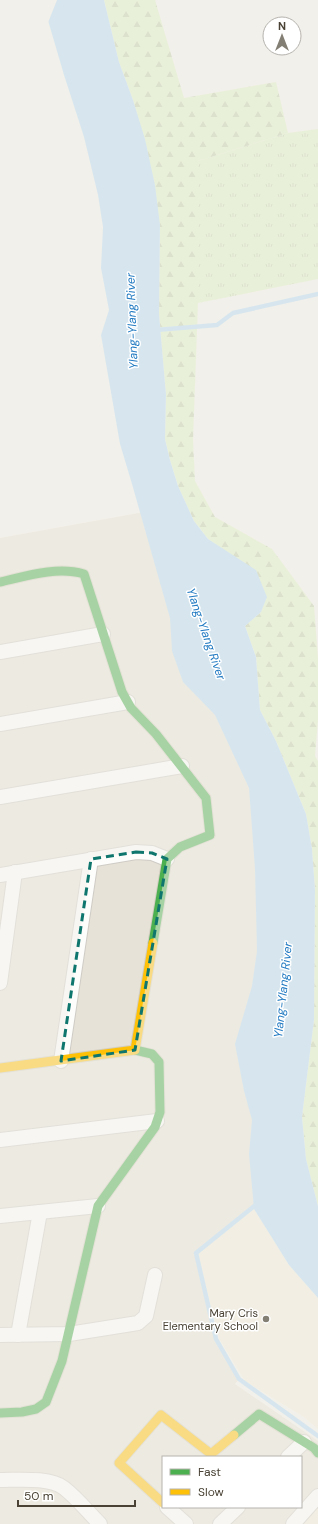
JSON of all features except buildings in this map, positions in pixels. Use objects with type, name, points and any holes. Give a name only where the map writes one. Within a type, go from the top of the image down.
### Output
[{"type":"street","points":[[0,582],[67,571],[84,574],[122,692],[131,708],[156,734],[206,798],[210,834],[180,848],[167,859],[136,1050]]},
{"type":"street","points":[[0,652],[103,634]]},
{"type":"street","points":[[0,724],[128,702]]},
{"type":"street","points":[[0,797],[182,766]]},
{"type":"street","points":[[0,875],[136,852],[152,853],[167,859]]},
{"type":"street","points":[[61,1061],[91,859]]},
{"type":"street","points":[[0,983],[15,872]]},
{"type":"street","points":[[0,1068],[136,1050],[149,1052],[156,1055],[159,1062],[160,1112],[155,1127],[98,1206],[62,1361],[46,1402],[36,1409],[22,1412],[0,1413]]},
{"type":"street","points":[[0,1140],[157,1122]]},
{"type":"street","points":[[0,1216],[98,1206]]},
{"type":"street","points":[[18,1335],[40,1212]]},
{"type":"street","points":[[0,1335],[69,1334],[138,1323],[146,1316],[155,1274]]},
{"type":"street","points":[[162,1502],[119,1463],[161,1415],[211,1454],[259,1414],[314,1448],[318,1453]]},
{"type":"street","points":[[289,1456],[304,1442]]},
{"type":"street","points":[[0,1480],[53,1482],[64,1487],[95,1522]]},
{"type":"street","points":[[293,1524],[318,1496]]},
{"type":"street","points":[[168,1508],[186,1524]]},
{"type":"street","points":[[220,1524],[237,1508]]},
{"type":"highlighted area","points":[[136,852],[152,853],[167,859],[135,1050],[61,1061],[91,859]]},
{"type":"shaded area","points":[[172,507],[247,730],[279,1185],[196,1253],[216,1339],[239,1379],[235,1384],[318,1441],[318,1524],[0,1524],[0,538]]},
{"type":"shaded area","name":"Mary Cris Elementary School","points":[[254,1209],[289,1265],[318,1298],[318,1429],[304,1417],[245,1381],[220,1340],[197,1254]]},
{"type":"shaded area","points":[[318,1508],[318,1524],[304,1524]]},
{"type":"green space","points":[[104,0],[155,0],[184,98],[276,82],[288,133],[198,161],[198,303],[193,440],[195,481],[215,517],[272,549],[314,606],[318,658],[318,720],[315,756],[318,761],[318,1206],[306,1159],[302,1117],[314,1020],[315,890],[312,849],[306,814],[276,741],[260,710],[256,657],[245,626],[261,612],[227,552],[208,539],[194,521],[178,486],[170,460],[165,439],[166,395],[159,314],[160,225],[133,100],[119,62]]},
{"type":"green space","points":[[318,129],[318,279],[198,303],[198,161],[288,133]]},
{"type":"water","name":"Ylang-Ylang River","points":[[42,0],[104,0],[119,62],[145,139],[155,185],[160,225],[159,314],[166,395],[165,439],[170,460],[178,486],[194,521],[208,539],[256,570],[267,597],[261,612],[245,626],[256,657],[260,710],[276,741],[306,814],[312,849],[315,890],[314,1020],[302,1117],[306,1159],[318,1206],[318,1298],[289,1265],[254,1209],[249,1154],[252,1120],[244,1091],[235,1044],[252,986],[257,951],[255,869],[249,788],[215,715],[183,682],[172,651],[170,618],[120,444],[101,335],[109,310],[101,268],[103,227],[98,195],[84,137]]},
{"type":"pier","points":[[40,0],[57,0],[47,25],[43,14]]},
{"type":"waterway","points":[[156,330],[217,325],[233,313],[318,294]]},
{"type":"waterway","points":[[258,1203],[196,1253],[216,1339],[239,1379],[318,1436]]},
{"type":"traffic: fast","points":[[0,582],[52,571],[84,574],[122,692],[131,708],[156,734],[206,798],[210,835],[180,847],[167,859],[153,943]]},
{"type":"traffic: fast","points":[[0,1413],[22,1412],[36,1409],[46,1402],[62,1361],[98,1206],[155,1127],[160,1112],[159,1062],[152,1054],[135,1050]]},
{"type":"traffic: fast","points":[[234,1435],[259,1414],[314,1448],[318,1453]]},
{"type":"traffic: slow","points":[[0,1068],[135,1050],[153,943]]},
{"type":"traffic: slow","points":[[162,1502],[119,1463],[161,1415],[211,1454],[234,1435]]},
{"type":"place","name":"Mary Cris Elementary School","points":[[266,1319]]}]
